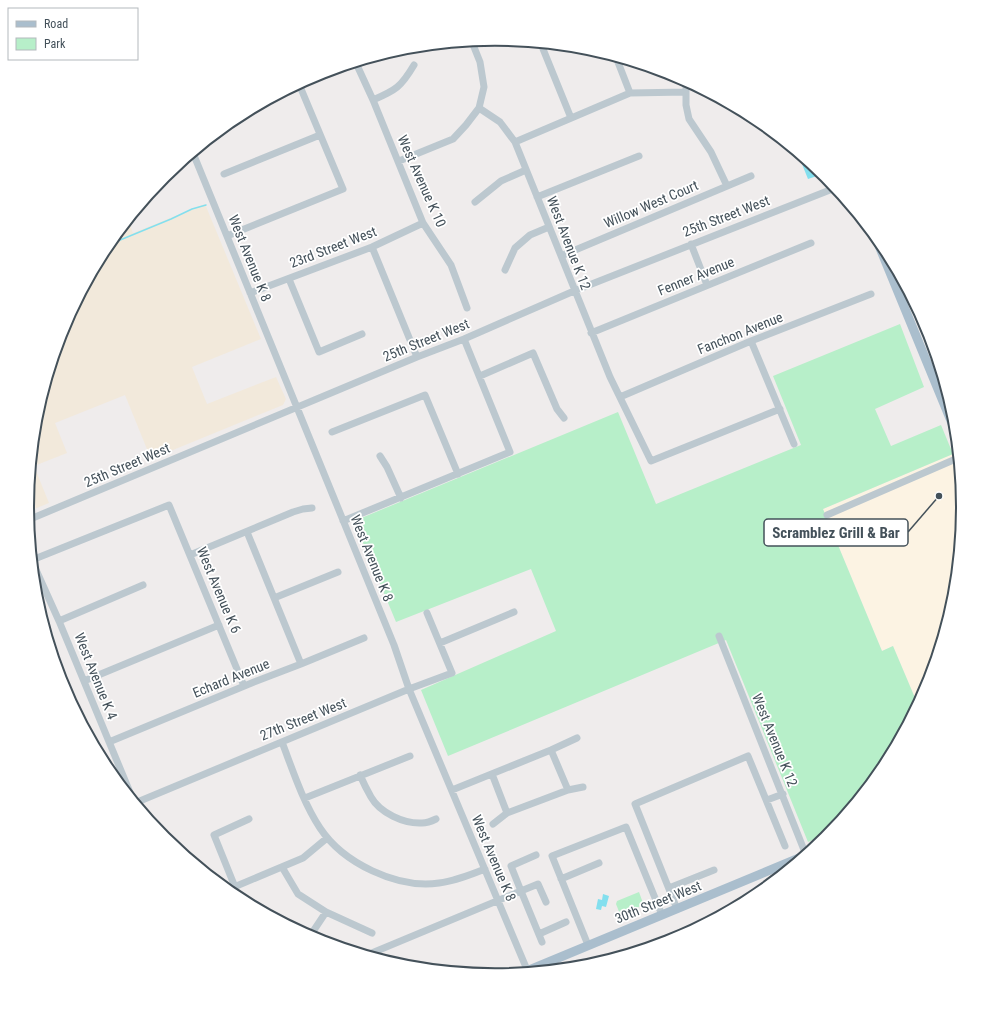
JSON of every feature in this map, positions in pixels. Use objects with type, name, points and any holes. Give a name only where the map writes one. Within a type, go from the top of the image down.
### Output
[{"type":"main road","points":[[890,270],[944,403]]},
{"type":"main road","name":"30th Street West","points":[[538,967],[788,863]]},
{"type":"street","points":[[398,161],[453,140],[479,108],[484,87],[480,62],[474,47]]},
{"type":"street","points":[[543,49],[572,118]]},
{"type":"street","points":[[618,63],[630,93]]},
{"type":"street","points":[[374,100],[396,90],[407,77],[414,64]]},
{"type":"street","name":"West Avenue K 10","points":[[358,68],[374,100],[423,223],[451,265],[467,308]]},
{"type":"street","points":[[686,88],[686,106],[689,119],[712,152],[727,186]]},
{"type":"street","points":[[227,236],[343,189],[301,90]]},
{"type":"street","points":[[515,142],[630,93],[686,92]]},
{"type":"street","name":"West Avenue K 12","points":[[479,108],[500,122],[515,142],[591,333],[610,377],[651,461],[780,409]]},
{"type":"street","points":[[224,174],[320,135]]},
{"type":"street","points":[[537,197],[639,156]]},
{"type":"street","name":"West Avenue K 8","points":[[195,158],[298,407],[394,645],[410,690],[485,869],[524,968]]},
{"type":"street","points":[[475,202],[501,181],[526,170]]},
{"type":"street","name":"Willow West Court","points":[[561,256],[751,176]]},
{"type":"street","name":"25th Street West","points":[[34,517],[417,357],[464,339],[574,290],[829,190]]},
{"type":"street","name":"23rd Street West","points":[[250,293],[372,246],[423,223]]},
{"type":"street","points":[[505,270],[515,248],[530,236],[549,228]]},
{"type":"street","name":"Fenner Avenue","points":[[591,333],[811,243]]},
{"type":"street","points":[[690,244],[707,285]]},
{"type":"street","points":[[372,246],[417,357]]},
{"type":"street","points":[[288,279],[319,352],[362,334]]},
{"type":"street","name":"Fanchon Avenue","points":[[620,397],[751,341],[871,294]]},
{"type":"street","points":[[343,521],[510,452],[464,339]]},
{"type":"street","points":[[751,341],[794,444]]},
{"type":"street","points":[[480,376],[533,353],[556,409],[564,418]]},
{"type":"street","points":[[332,432],[424,395],[458,474]]},
{"type":"street","points":[[380,456],[387,467],[401,498]]},
{"type":"street","points":[[827,515],[953,460]]},
{"type":"street","name":"West Avenue K 6","points":[[37,558],[169,505],[244,686]]},
{"type":"street","points":[[190,555],[293,512],[312,508]]},
{"type":"street","points":[[247,532],[301,664]]},
{"type":"street","points":[[274,598],[338,572]]},
{"type":"street","name":"West Avenue K 4","points":[[40,577],[128,787]]},
{"type":"street","points":[[59,621],[143,586]]},
{"type":"street","points":[[427,613],[440,643],[514,612]]},
{"type":"street","points":[[84,681],[219,625]]},
{"type":"street","name":"West Avenue K 12","points":[[719,636],[803,850]]},
{"type":"street","name":"Echard Avenue","points":[[109,742],[364,638]]},
{"type":"street","name":"27th Street West","points":[[140,801],[452,673],[440,643]]},
{"type":"street","points":[[452,790],[551,750],[576,738]]},
{"type":"street","points":[[282,742],[304,798],[313,816],[327,838],[356,863],[379,874],[405,882],[437,883],[460,878],[485,869]]},
{"type":"street","points":[[551,750],[568,790]]},
{"type":"street","points":[[304,798],[410,756]]},
{"type":"street","points":[[677,909],[635,804],[748,756],[785,846]]},
{"type":"street","points":[[492,774],[507,814]]},
{"type":"street","points":[[360,775],[372,799],[383,810],[396,818],[410,822],[423,823],[436,819]]},
{"type":"street","points":[[493,824],[507,814],[568,790],[583,787]]},
{"type":"street","points":[[767,800],[782,794]]},
{"type":"street","points":[[250,819],[214,835],[235,887],[303,858],[327,838]]},
{"type":"street","points":[[588,945],[552,856],[626,827],[662,915]]},
{"type":"street","points":[[536,856],[511,866],[542,942]]},
{"type":"street","points":[[561,879],[599,863]]},
{"type":"street","points":[[282,867],[298,894],[326,912],[372,933]]},
{"type":"street","points":[[669,888],[714,870]]},
{"type":"street","points":[[374,952],[538,884],[546,902]]},
{"type":"street","points":[[314,931],[326,912]]},
{"type":"street","points":[[539,934],[566,922]]},
{"type":"shaded area","points":[[953,454],[956,508],[952,568],[947,597],[932,656],[915,697],[893,646],[882,651],[823,509]]},
{"type":"green space","points":[[900,324],[924,387],[875,409],[891,446],[941,425],[953,453],[823,509],[882,651],[893,646],[915,697],[894,738],[878,764],[842,811],[815,839],[808,842],[726,640],[448,756],[421,690],[556,631],[531,569],[396,622],[354,521],[618,412],[656,504],[801,445],[773,376]]},
{"type":"green space","points":[[639,892],[643,903],[641,906],[620,914],[616,904],[617,901]]},
{"type":"sand","points":[[205,204],[261,339],[192,367],[207,404],[276,377],[286,399],[283,405],[151,459],[125,395],[55,423],[67,453],[36,465],[43,418],[50,388],[58,359],[69,331],[96,277],[130,226],[133,233]]},
{"type":"sand","points":[[36,470],[49,503],[34,509]]},
{"type":"water","points":[[802,164],[815,177],[808,179]]},
{"type":"water","points":[[603,894],[609,896],[606,907],[602,906],[601,910],[596,909],[598,899],[602,900]]},
{"type":"waterway","points":[[120,240],[192,209],[206,205]]},
{"type":"place","name":"Scramblez Grill & Bar","points":[[939,496]]}]
